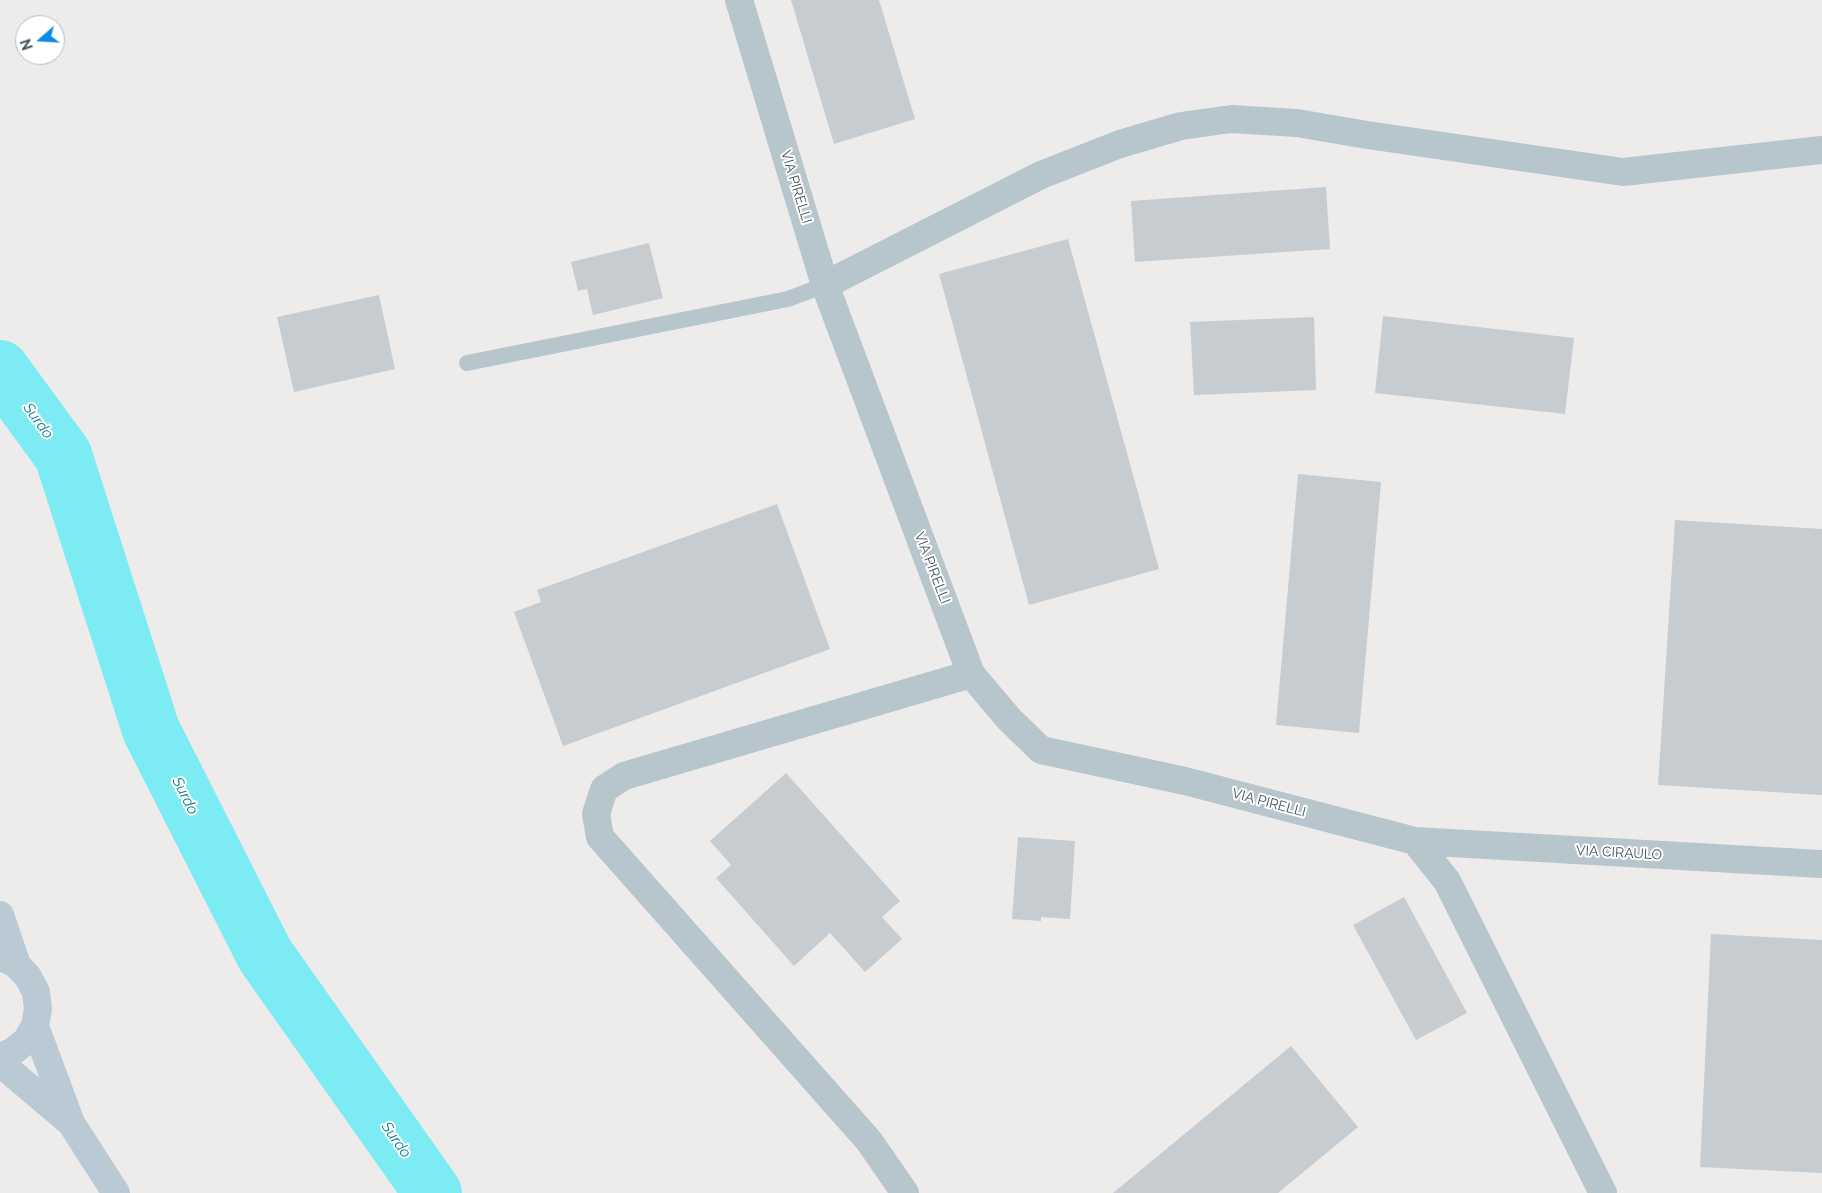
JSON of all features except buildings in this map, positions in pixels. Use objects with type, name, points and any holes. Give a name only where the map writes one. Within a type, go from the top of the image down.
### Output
[{"type":"main road","points":[[0,915],[8,960],[28,977],[36,992],[38,1009],[35,1026],[26,1040],[12,1052],[0,1057]]},
{"type":"main road","points":[[35,1026],[71,1123],[116,1193]]},
{"type":"main road","points":[[0,1063],[71,1123]]},
{"type":"street","name":"VIA PIRELLI","points":[[739,0],[825,286],[971,674],[1009,719],[1041,750],[1185,781],[1415,841]]},
{"type":"street","points":[[825,286],[1041,175],[1120,144],[1181,126],[1231,119],[1297,124],[1623,172],[1822,150]]},
{"type":"street","points":[[905,1193],[869,1141],[600,837],[596,814],[604,788],[624,776],[971,674]]},
{"type":"street","points":[[1415,841],[1447,881],[1603,1193]]},
{"type":"street","name":"VIA CIRAULO","points":[[1415,841],[1822,864]]},
{"type":"lane","points":[[466,363],[788,299],[825,286]]},
{"type":"waterway","name":"Surdo","points":[[0,369],[63,455],[151,730],[265,955],[433,1193]]}]
